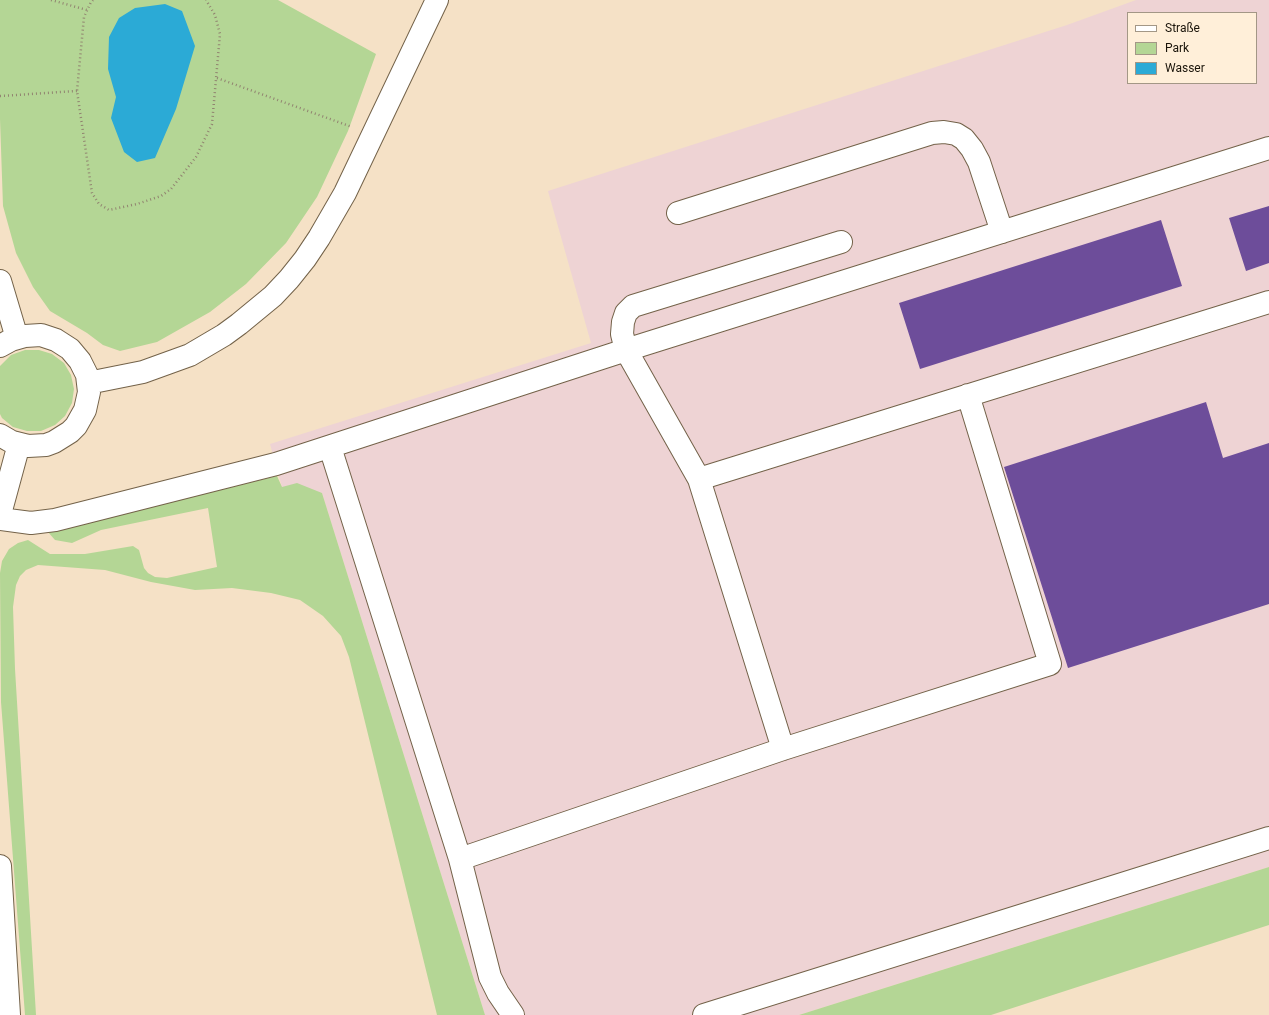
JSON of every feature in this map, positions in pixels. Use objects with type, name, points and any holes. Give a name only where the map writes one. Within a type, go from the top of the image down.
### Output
[{"type":"street","points":[[88,383],[143,372],[190,355],[224,335],[273,296],[305,259],[345,193],[437,0]]},
{"type":"street","points":[[678,213],[924,136],[944,132],[956,134],[964,139],[972,149],[979,162],[1002,232]]},
{"type":"street","points":[[0,518],[31,523],[55,520],[276,464],[626,350],[1269,148]]},
{"type":"street","points":[[783,750],[699,479],[626,350],[622,334],[623,322],[626,313],[633,306],[841,242]]},
{"type":"street","points":[[0,281],[9,342],[25,336],[41,336],[56,340],[63,344],[76,354],[80,361],[87,375],[89,392],[86,410],[76,426],[70,432],[54,442],[46,445],[28,446],[9,440],[0,514]]},
{"type":"street","points":[[699,479],[1269,302]]},
{"type":"street","points":[[460,858],[783,750],[1050,664],[968,395]]},
{"type":"street","points":[[330,447],[460,858],[490,977],[498,993],[513,1015]]},
{"type":"street","points":[[704,1015],[1269,838]]},
{"type":"street","points":[[0,866],[9,1015]]},
{"type":"path","points":[[51,0],[87,10]]},
{"type":"path","points":[[94,0],[91,2],[84,17],[77,91],[92,193],[99,204],[109,210],[137,204],[161,196],[171,189],[196,157],[212,124],[220,34],[215,15],[206,0]]},
{"type":"path","points":[[217,78],[373,134]]},
{"type":"path","points":[[0,96],[77,91]]},
{"type":"shaded area","points":[[1136,0],[1269,0],[1269,867],[799,1015],[485,1015],[322,493],[282,487],[270,444],[591,343],[548,191],[1067,25]]},
{"type":"green space","points":[[0,0],[278,0],[376,54],[348,131],[317,197],[286,243],[246,284],[210,312],[157,342],[120,351],[103,345],[87,333],[50,311],[33,287],[16,253],[3,206],[0,119]]},
{"type":"green space","points":[[25,350],[39,350],[52,354],[64,363],[71,375],[74,389],[72,403],[65,416],[55,425],[41,431],[27,431],[13,427],[2,418],[0,414],[0,366],[11,355]]},
{"type":"green space","points":[[277,476],[282,487],[297,483],[322,493],[485,1015],[437,1015],[349,657],[341,636],[323,616],[300,600],[271,593],[232,588],[195,590],[151,582],[105,570],[38,565],[26,570],[20,576],[16,585],[13,607],[15,669],[36,1015],[25,1015],[1,702],[0,573],[2,561],[9,549],[18,543],[28,540],[50,554],[85,554],[133,546],[139,550],[144,568],[148,573],[155,577],[167,578],[217,567],[208,508],[101,530],[72,543],[55,540],[48,532]]},
{"type":"green space","points":[[1269,867],[1269,925],[991,1015],[799,1015]]},
{"type":"water","points":[[165,4],[182,11],[195,46],[176,109],[155,158],[137,162],[124,152],[111,118],[116,97],[108,69],[109,37],[119,18],[135,8]]},
{"type":"building","points":[[1269,206],[1269,263],[1246,271],[1229,218]]},
{"type":"building","points":[[1161,220],[1182,286],[920,369],[899,303]]},
{"type":"building","points":[[1206,402],[1223,458],[1269,443],[1269,604],[1068,668],[1004,467]]}]
